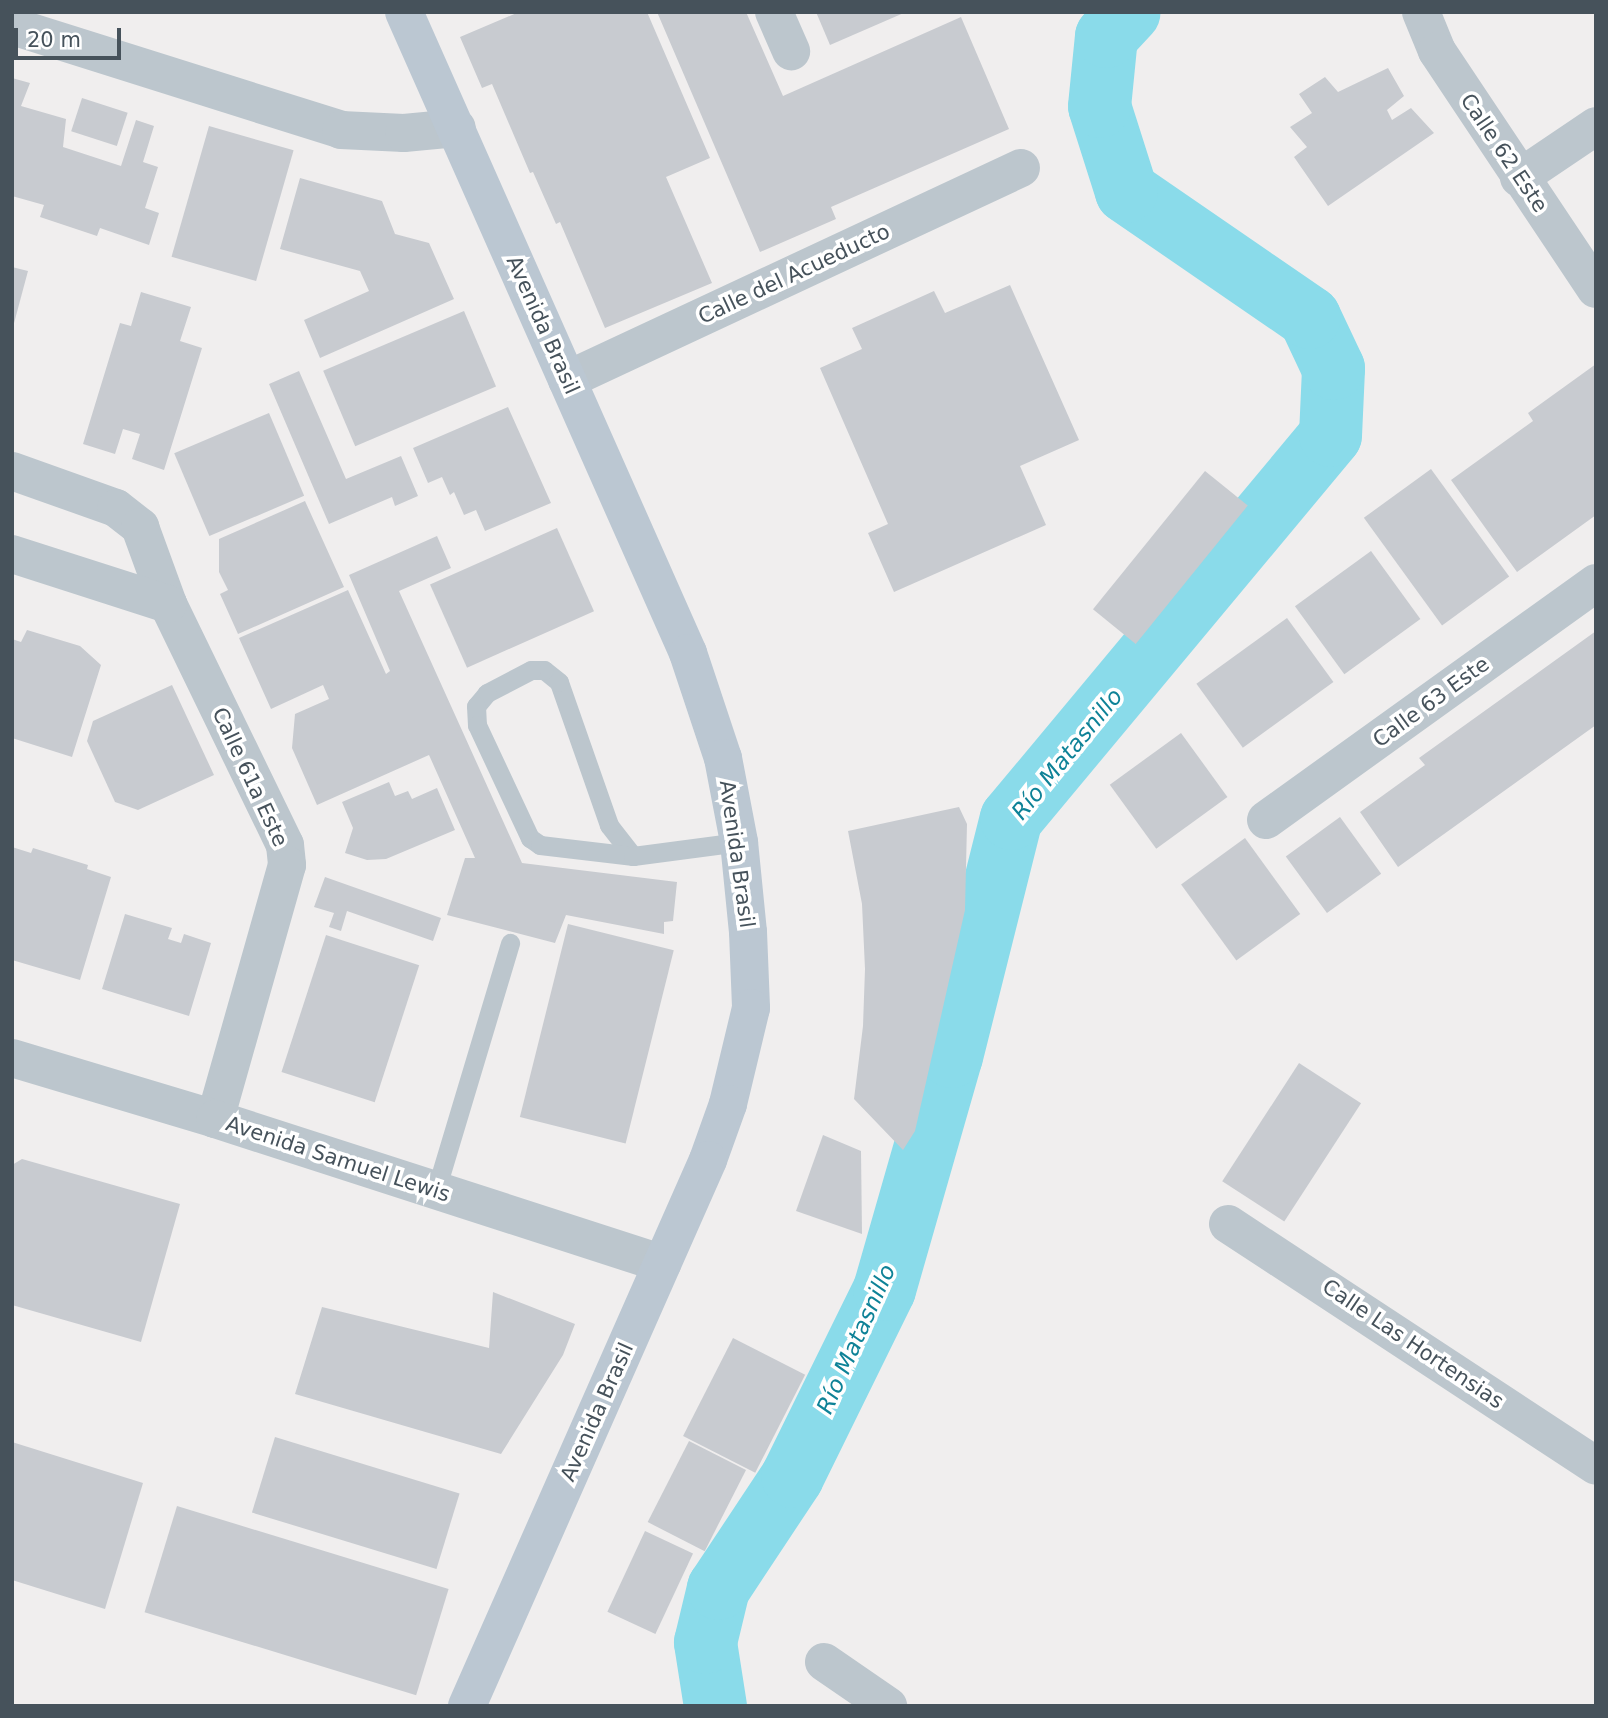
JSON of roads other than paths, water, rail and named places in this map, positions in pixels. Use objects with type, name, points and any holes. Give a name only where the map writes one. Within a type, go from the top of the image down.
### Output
[{"type":"main road","name":"Avenida Brasil","points":[[404,12],[688,653],[723,758],[739,842],[748,932],[751,1008],[728,1104],[708,1160],[467,1706]]},
{"type":"street","points":[[774,12],[791,51]]},
{"type":"street","name":"Calle 62 Este","points":[[1421,12],[1437,51],[1519,178],[1596,289]]},
{"type":"street","points":[[12,26],[341,130],[404,133],[457,128]]},
{"type":"street","points":[[1519,178],[1596,126]]},
{"type":"street","name":"Calle del Acueducto","points":[[567,380],[1021,168]]},
{"type":"street","name":"Calle 61a Este","points":[[12,471],[116,508],[140,527],[168,604],[285,845],[287,865],[215,1119]]},
{"type":"street","points":[[12,554],[168,604]]},
{"type":"street","name":"Calle 63 Este","points":[[1266,820],[1596,583]]},
{"type":"street","name":"Avenida Samuel Lewis","points":[[12,1058],[215,1119],[662,1263]]},
{"type":"street","name":"Calle Las Hortensias","points":[[1228,1224],[1596,1466]]},
{"type":"street","points":[[824,1662],[888,1706]]},
{"type":"lane","points":[[633,856],[609,825],[559,682],[544,670],[531,670],[487,693],[476,706],[477,725],[530,838],[540,845],[633,856],[739,842]]},
{"type":"lane","points":[[436,1190],[510,943]]},
{"type":"waterway","name":"Río Matasnillo","points":[[715,1706],[705,1642],[718,1588],[792,1476],[884,1289],[951,1056],[1011,818],[1330,435],[1333,368],[1309,317],[1126,191],[1099,106],[1106,36],[1128,12]]}]
